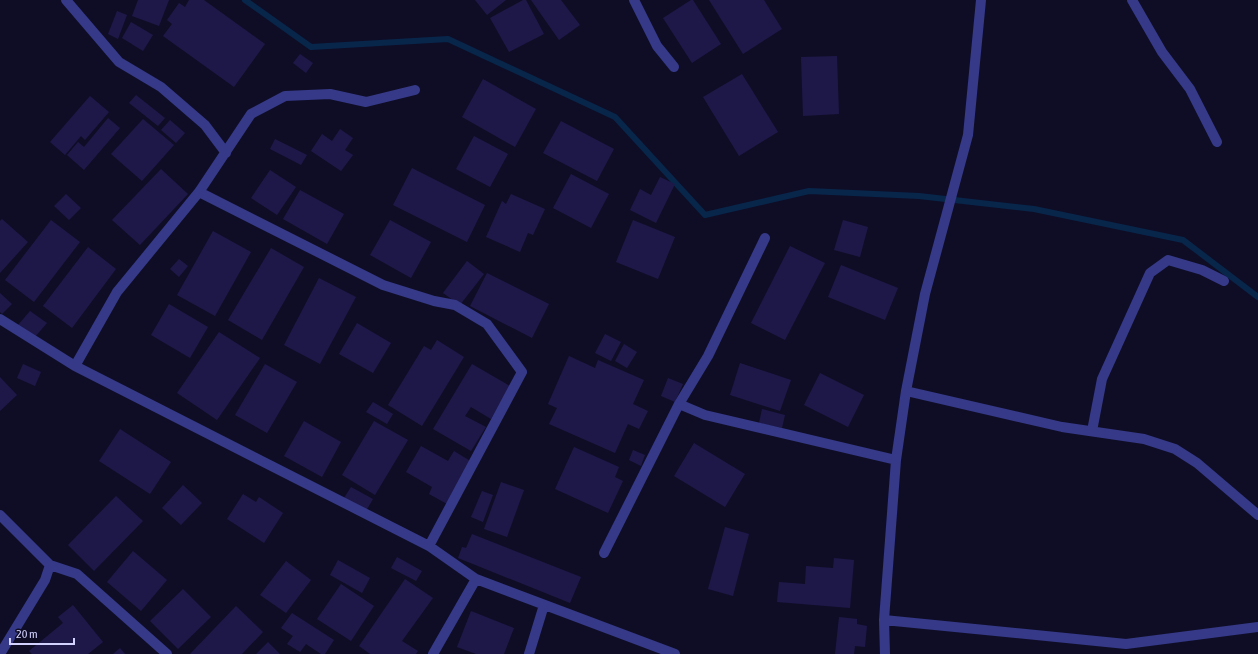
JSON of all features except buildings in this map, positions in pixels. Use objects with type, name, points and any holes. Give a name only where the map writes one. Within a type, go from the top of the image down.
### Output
[{"type":"street","points":[[66,0],[119,62],[161,87],[205,125],[226,153]]},
{"type":"street","points":[[634,0],[657,46],[674,67]]},
{"type":"street","points":[[885,654],[884,620],[896,460],[906,391],[926,294],[968,135],[981,0]]},
{"type":"street","points":[[1132,0],[1162,52],[1190,89],[1216,142]]},
{"type":"street","points":[[75,366],[117,292],[199,192],[251,114],[285,96],[330,94],[366,102],[415,90]]},
{"type":"street","points":[[199,192],[383,285],[434,301],[455,305],[487,324],[522,372],[429,546]]},
{"type":"street","points":[[604,553],[679,404],[708,356],[765,238]]},
{"type":"street","points":[[1092,431],[1102,380],[1150,274],[1168,260],[1202,270],[1224,281]]},
{"type":"street","points":[[0,320],[75,366],[429,546],[476,579],[675,654]]},
{"type":"street","points":[[906,391],[1062,427],[1144,439],[1175,449],[1197,464],[1258,515]]},
{"type":"street","points":[[679,404],[705,415],[896,460]]},
{"type":"street","points":[[0,515],[50,565],[77,574],[167,654]]},
{"type":"street","points":[[0,654],[45,580],[50,565]]},
{"type":"street","points":[[433,654],[476,579]]},
{"type":"street","points":[[529,654],[544,605]]},
{"type":"street","points":[[884,620],[1126,644],[1258,627]]},
{"type":"waterway","points":[[245,0],[311,47],[448,39],[615,117],[705,215],[809,191],[919,196],[1034,209],[1183,240],[1258,297]]}]
